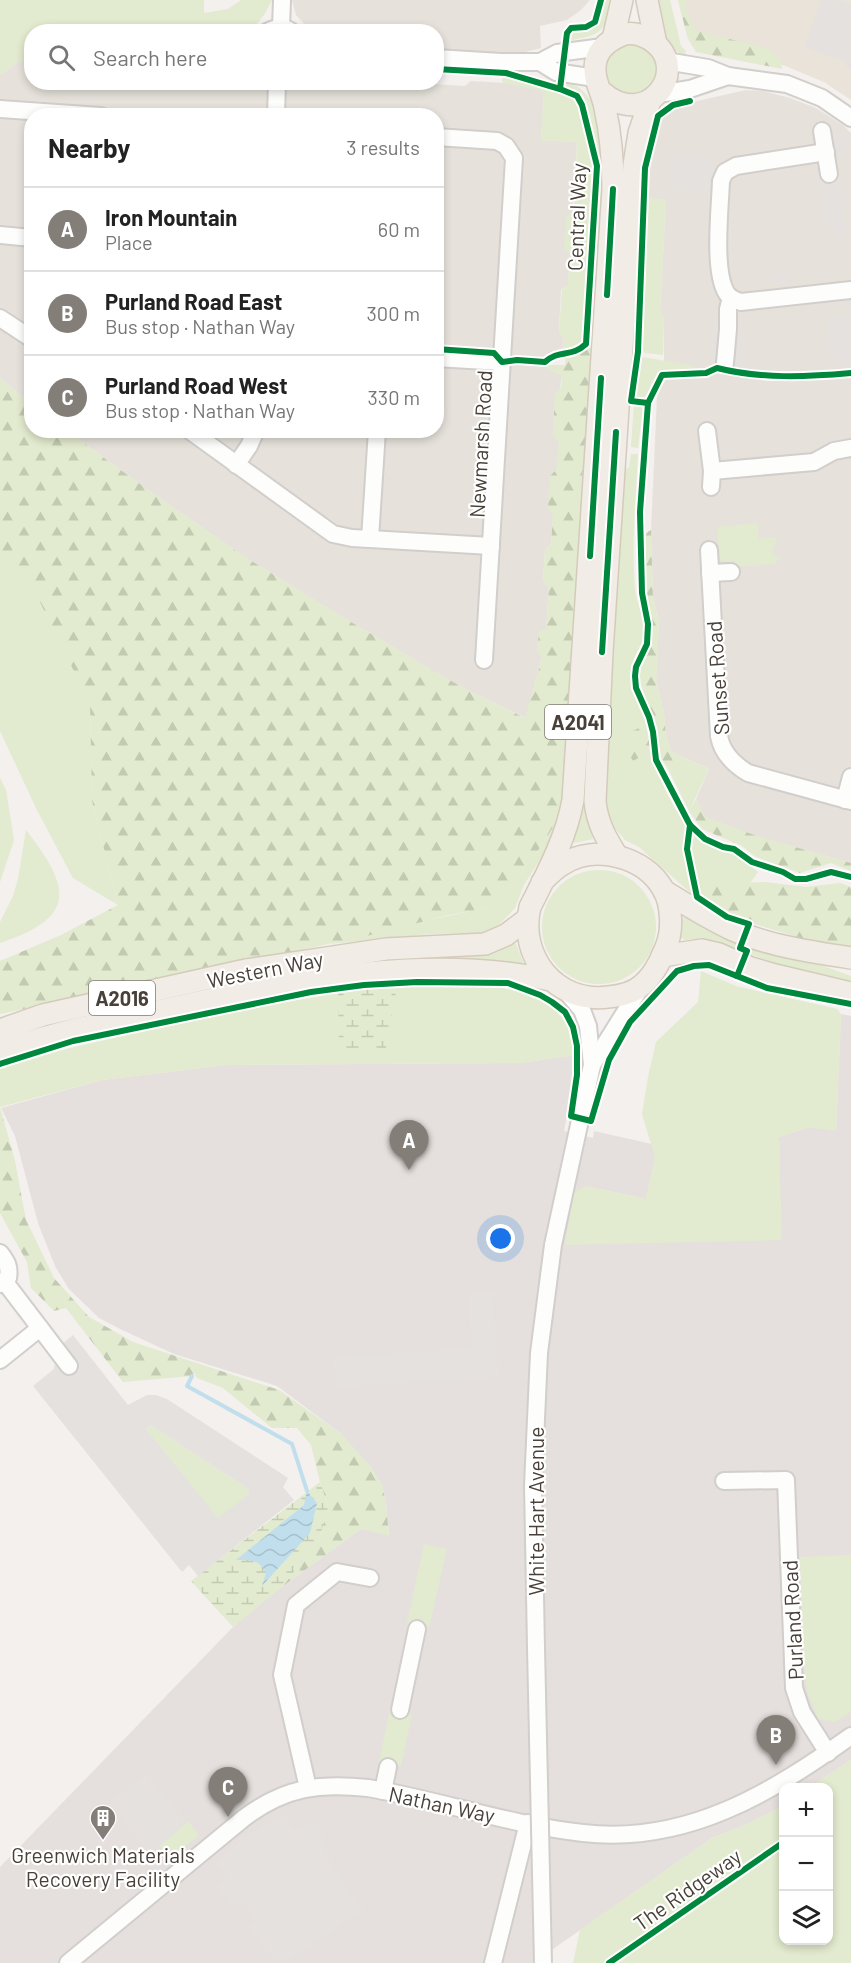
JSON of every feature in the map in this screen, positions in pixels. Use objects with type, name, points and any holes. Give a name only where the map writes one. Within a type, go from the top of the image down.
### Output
[{"type":"main road","name":"Central Way","points":[[542,882],[569,821],[574,789],[613,189],[613,153],[594,68],[597,57],[608,43],[622,0]]},
{"type":"main road","name":"A2041","points":[[618,856],[602,830],[597,817],[595,801],[602,652],[634,165],[639,133],[654,97],[664,84],[667,73],[647,0]]},
{"type":"main road","points":[[608,43],[625,34],[636,34],[647,37],[661,52]]},
{"type":"main road","points":[[599,85],[612,101],[624,106],[638,106],[654,97]]},
{"type":"main road","points":[[664,891],[670,915],[669,941],[662,956],[642,985],[622,995],[597,999],[575,994],[558,985],[539,966],[531,951],[527,938],[527,919],[542,882],[562,864],[585,855],[600,854],[618,856],[639,865],[664,891],[713,920],[755,938],[805,951],[851,958]]},
{"type":"main road","name":"Western Way","points":[[0,1030],[43,1016],[246,970],[386,949],[485,944],[506,935],[527,919]]},
{"type":"main road","points":[[662,956],[702,950],[775,975],[851,993]]},
{"type":"main road","name":"Western Way","points":[[0,1051],[59,1033],[269,987],[376,971],[427,968],[500,971],[558,985]]},
{"type":"street","points":[[280,24],[282,0]]},
{"type":"street","points":[[444,58],[540,62],[557,53],[608,43]]},
{"type":"street","points":[[661,52],[728,76],[774,81],[802,89],[832,104],[851,118]]},
{"type":"street","points":[[540,62],[556,72],[599,85]]},
{"type":"street","points":[[654,97],[690,89],[728,76]]},
{"type":"street","points":[[276,108],[277,90]]},
{"type":"street","points":[[0,109],[24,111]]},
{"type":"street","points":[[822,131],[829,174]]},
{"type":"street","name":"Newmarsh Road","points":[[444,137],[497,141],[506,146],[514,158],[484,660]]},
{"type":"street","points":[[826,152],[736,166],[723,176],[718,249],[724,290],[731,298],[741,302],[851,290]]},
{"type":"street","points":[[0,236],[24,238]]},
{"type":"street","points":[[725,363],[728,309],[731,298]]},
{"type":"street","points":[[0,318],[24,334]]},
{"type":"street","points":[[444,358],[502,362]]},
{"type":"street","points":[[707,431],[712,479],[814,462],[834,452],[851,448]]},
{"type":"street","name":"Newmarsh Road","points":[[200,438],[333,534],[370,539],[491,546]]},
{"type":"street","points":[[236,465],[252,438]]},
{"type":"street","points":[[370,539],[376,438]]},
{"type":"street","name":"Sunset Road","points":[[709,550],[719,736],[723,749],[736,766],[748,773],[848,800]]},
{"type":"street","points":[[710,573],[731,572]]},
{"type":"street","points":[[848,800],[851,777]]},
{"type":"street","name":"White Hart Avenue","points":[[543,1963],[532,1485],[539,1353],[553,1245],[592,1065],[588,1026],[582,1010],[558,985]]},
{"type":"street","name":"White Hart Avenue","points":[[592,1065],[642,985]]},
{"type":"street","points":[[0,1253],[8,1263],[9,1271],[2,1283],[69,1366]]},
{"type":"street","points":[[0,1360],[40,1328]]},
{"type":"street","name":"Purland Road","points":[[724,1481],[786,1480],[794,1688],[802,1712],[828,1753]]},
{"type":"street","points":[[308,1788],[282,1675],[296,1605],[337,1572],[370,1578]]},
{"type":"street","points":[[400,1710],[417,1629]]},
{"type":"street","name":"Nathan Way","points":[[68,1963],[260,1805],[285,1794],[308,1788],[335,1785],[383,1791],[584,1833],[623,1833],[670,1828],[717,1814],[750,1800],[828,1753],[851,1736]]},
{"type":"street","points":[[383,1791],[388,1767]]},
{"type":"street","points":[[493,1963],[528,1823]]},
{"type":"shaded area","points":[[292,0],[590,0],[567,20],[540,26],[541,48],[513,55],[444,50],[444,24],[304,24],[296,15]]},
{"type":"shaded area","points":[[678,0],[851,0],[851,100],[824,82],[766,58],[688,39]]},
{"type":"shaded area","points":[[821,0],[839,0],[851,4],[851,71],[839,56],[835,58],[805,47]]},
{"type":"shaded area","points":[[24,60],[24,90],[444,90],[444,85],[465,86],[471,81],[506,83],[544,91],[541,140],[577,142],[568,285],[561,290],[559,332],[564,338],[563,350],[549,353],[547,369],[562,375],[553,434],[559,441],[551,544],[545,550],[543,581],[549,588],[546,629],[543,631],[542,657],[526,718],[471,692],[423,665],[242,555],[77,438],[444,438],[444,108],[24,108],[24,397],[0,378],[0,75]]},
{"type":"shaded area","points":[[746,90],[763,91],[816,108],[843,125],[851,133],[851,863],[756,836],[704,817],[696,799],[709,769],[671,752],[656,681],[659,621],[653,598],[651,530],[657,397],[664,380],[664,318],[660,312],[666,200],[647,198],[649,164],[659,122],[667,112],[675,106]]},
{"type":"shaded area","points":[[844,132],[847,151],[835,153],[832,133]]},
{"type":"shaded area","points":[[672,156],[712,158],[710,191],[670,189]]},
{"type":"shaded area","points":[[840,183],[847,237],[836,239],[835,230],[827,230],[820,186]]},
{"type":"shaded area","points":[[788,272],[789,282],[771,283],[770,273]]},
{"type":"shaded area","points":[[851,314],[851,366],[842,367],[840,358],[830,359],[826,317]]},
{"type":"shaded area","points":[[713,328],[742,331],[741,368],[711,359]]},
{"type":"shaded area","points":[[841,1014],[851,1016],[851,1760],[816,1783],[779,1783],[779,1808],[712,1838],[533,1963],[0,1963],[0,1867],[233,1627],[268,1597],[361,1529],[389,1535],[382,1484],[340,1433],[277,1386],[174,1354],[120,1329],[99,1318],[69,1289],[55,1266],[38,1223],[15,1136],[1,1108],[102,1080],[227,1065],[520,1063],[575,1055],[574,1078],[564,1131],[593,1138],[594,1131],[652,1144],[655,1157],[646,1199],[585,1186],[781,1240],[779,1137],[809,1127],[836,1130]]},
{"type":"shaded area","points":[[493,1293],[498,1377],[336,1387],[334,1357],[472,1348],[469,1294]]},
{"type":"shaded area","points":[[73,1335],[128,1405],[147,1395],[167,1399],[288,1478],[283,1487],[294,1500],[198,1576],[189,1565],[182,1572],[33,1386],[54,1369],[55,1363],[51,1353]],"holes":[[[151,1425],[249,1489],[248,1495],[218,1518],[146,1429]]]},
{"type":"shaded area","points":[[146,1773],[186,1823],[150,1854],[108,1804]]},
{"type":"shaded area","points":[[283,1815],[294,1829],[317,1821],[330,1863],[363,1911],[282,1963],[277,1963],[248,1927],[257,1920],[241,1900],[231,1907],[215,1887],[227,1877],[215,1863],[245,1837]]},
{"type":"green space","points":[[0,0],[204,0],[204,13],[228,9],[241,0],[272,0],[265,14],[256,24],[24,24],[24,61],[18,62],[0,75]]},
{"type":"green space","points":[[605,0],[614,0],[608,19],[601,30],[590,36],[571,40],[570,33],[596,26]]},
{"type":"green space","points":[[654,0],[670,0],[681,46],[686,51],[684,56],[667,39]]},
{"type":"green space","points":[[678,0],[687,0],[685,7],[697,31],[770,49],[781,60],[782,69],[696,52],[688,39]]},
{"type":"green space","points":[[625,44],[635,44],[649,51],[656,70],[649,89],[635,96],[625,96],[615,92],[608,85],[604,75],[604,65],[608,55],[615,48]]},
{"type":"green space","points":[[503,76],[571,94],[580,104],[595,165],[585,337],[579,345],[570,349],[563,350],[564,338],[559,332],[562,290],[568,285],[570,254],[564,249],[566,217],[574,211],[577,142],[541,140],[544,92],[502,82]]},
{"type":"green space","points":[[567,82],[584,92],[595,109],[602,130],[605,181],[601,247],[595,247],[599,163],[584,103],[574,91],[565,89]]},
{"type":"green space","points":[[647,198],[666,200],[660,312],[664,318],[663,355],[645,353],[640,333]]},
{"type":"green space","points":[[587,348],[594,348],[563,812],[537,852],[494,907],[448,915],[380,933],[0,1014],[0,961],[61,935],[118,905],[92,801],[90,704],[34,590],[0,558],[0,378],[24,397],[24,438],[77,438],[242,555],[423,665],[471,692],[525,718],[542,658],[537,652],[539,631],[546,629],[549,588],[543,582],[545,550],[551,544],[553,515],[548,508],[550,476],[556,470],[559,441],[553,434],[555,393],[561,387],[562,375],[547,370],[547,365],[565,365],[566,357],[580,354]]},
{"type":"green space","points":[[631,355],[695,366],[694,371],[658,372],[654,384],[643,400],[634,399],[635,384],[629,383]]},
{"type":"green space","points":[[607,394],[588,820],[593,839],[575,843],[572,841]]},
{"type":"green space","points":[[634,404],[643,405],[638,448],[631,447]]},
{"type":"green space","points":[[631,454],[638,454],[634,572],[644,634],[632,663],[630,675],[646,725],[632,731],[633,761],[651,751],[658,773],[675,809],[690,829],[702,839],[735,854],[758,872],[750,883],[706,886],[726,915],[692,894],[639,847],[625,840],[609,821],[605,803],[605,752],[623,469],[629,468]]},
{"type":"green space","points":[[757,523],[759,539],[777,537],[772,555],[781,558],[774,564],[736,567],[735,562],[722,561],[719,557],[717,527]]},
{"type":"green space","points":[[651,530],[653,598],[659,621],[656,681],[671,752],[695,763],[685,767],[667,767],[659,755],[653,718],[640,682],[640,670],[649,646],[651,624],[645,581],[644,534]]},
{"type":"green space","points":[[0,558],[34,590],[90,704],[92,801],[118,905],[73,878],[37,810],[0,731]]},
{"type":"green space","points":[[646,725],[651,751],[633,761],[625,746],[632,731]]},
{"type":"green space","points":[[695,763],[709,769],[689,811],[667,767],[685,767]]},
{"type":"green space","points":[[0,778],[6,790],[14,840],[0,882]]},
{"type":"green space","points":[[696,799],[705,817],[757,836],[851,863],[851,871],[831,863],[800,873],[756,857],[742,846],[702,829],[689,811]]},
{"type":"green space","points":[[563,812],[553,839],[524,885],[515,908],[497,927],[480,933],[430,934],[329,944],[432,919],[494,907],[537,852]]},
{"type":"green space","points":[[26,830],[52,868],[58,884],[59,898],[55,911],[44,922],[26,933],[0,943],[0,922],[13,896],[18,879]]},
{"type":"green space","points":[[599,870],[621,874],[639,887],[652,905],[656,927],[652,949],[639,967],[621,980],[599,984],[577,980],[559,967],[546,949],[542,927],[546,905],[559,887],[577,874]]},
{"type":"green space","points":[[765,882],[806,887],[840,883],[851,887],[851,948],[810,941],[726,915],[704,894],[706,885]]},
{"type":"green space","points":[[686,916],[851,976],[851,985],[798,972],[716,941],[703,938],[684,940],[681,937],[682,919]]},
{"type":"green space","points":[[511,942],[516,944],[523,962],[519,966],[500,963],[0,1037],[47,1023],[259,975]]},
{"type":"green space","points":[[701,971],[736,986],[837,1009],[841,1014],[836,1131],[809,1127],[779,1137],[782,1240],[565,1245],[574,1193],[585,1186],[646,1199],[655,1157],[642,1114],[656,1042],[698,1002]]},
{"type":"green space","points":[[408,985],[469,985],[512,990],[532,996],[549,1006],[566,1023],[575,1055],[520,1063],[227,1065],[102,1080],[0,1107],[0,1067],[93,1043],[242,1010]]},
{"type":"green space","points":[[397,986],[386,1048],[339,1049],[338,992]]},
{"type":"green space","points":[[0,1107],[15,1161],[26,1220],[54,1278],[89,1317],[133,1342],[279,1390],[340,1433],[369,1464],[382,1484],[389,1536],[361,1529],[283,1586],[319,1539],[328,1507],[311,1445],[297,1428],[272,1428],[223,1388],[197,1378],[194,1373],[192,1376],[123,1382],[66,1308],[54,1311],[31,1288],[27,1262],[0,1213]]},
{"type":"green space","points":[[151,1425],[249,1489],[248,1495],[218,1519],[146,1429]]},
{"type":"green space","points":[[320,1482],[328,1507],[319,1539],[283,1586],[233,1627],[191,1581]]},
{"type":"green space","points":[[424,1544],[447,1549],[429,1628],[407,1623]]},
{"type":"green space","points":[[851,1555],[851,1712],[836,1722],[818,1719],[808,1694],[805,1675],[800,1557]]},
{"type":"green space","points":[[390,1709],[412,1714],[401,1766],[379,1762]]},
{"type":"green space","points":[[851,1760],[851,1963],[573,1963],[580,1930],[712,1838],[779,1808],[779,1945],[833,1945],[833,1783],[816,1783]]},
{"type":"green space","points":[[188,1821],[199,1835],[171,1859],[159,1846]]},
{"type":"water","points":[[307,1491],[317,1503],[310,1533],[262,1586],[266,1573],[260,1565],[250,1560],[236,1560],[304,1505]]},
{"type":"waterway","points":[[192,1376],[187,1386],[292,1444],[307,1491]]},
{"type":"cycle path","points":[[444,350],[494,353],[502,362],[517,360],[545,362],[555,356],[575,351],[586,344],[597,166],[582,105],[577,96],[560,89],[567,33],[571,28],[586,27],[595,22],[601,0]]},
{"type":"cycle path","points":[[444,69],[506,73],[560,89]]},
{"type":"cycle path","points":[[648,403],[631,401],[638,352],[645,168],[658,116],[673,105],[690,101]]},
{"type":"cycle path","points":[[607,295],[613,189]]},
{"type":"cycle path","points":[[851,373],[784,376],[750,374],[717,368],[706,373],[662,375],[648,403],[640,512],[642,593],[648,624],[647,644],[636,667],[635,676],[636,688],[653,732],[656,760],[690,825],[705,839],[734,849],[752,862],[783,872],[795,879],[806,879],[831,872],[851,877]]},
{"type":"cycle path","points":[[590,556],[601,378]]},
{"type":"cycle path","points":[[602,652],[616,432]]},
{"type":"cycle path","points":[[690,825],[687,849],[697,897],[727,917],[749,924],[740,948],[747,951],[737,976]]},
{"type":"cycle path","points":[[0,1064],[73,1041],[311,992],[364,985],[417,982],[508,983],[540,995],[565,1012],[573,1027],[577,1046],[577,1075],[571,1116],[591,1121],[609,1060],[630,1022],[677,971],[709,965],[767,988],[851,1004]]},
{"type":"cycle path","name":"The Ridgeway","points":[[609,1963],[779,1845]]},
{"type":"place","name":"Iron Mountain","points":[[409,1170]]},
{"type":"place","name":"Purland Road East","points":[[776,1765]]},
{"type":"place","name":"Purland Road West","points":[[228,1817]]},
{"type":"place","name":"Greenwich Materials Recovery Facility","points":[[103,1841]]}]
